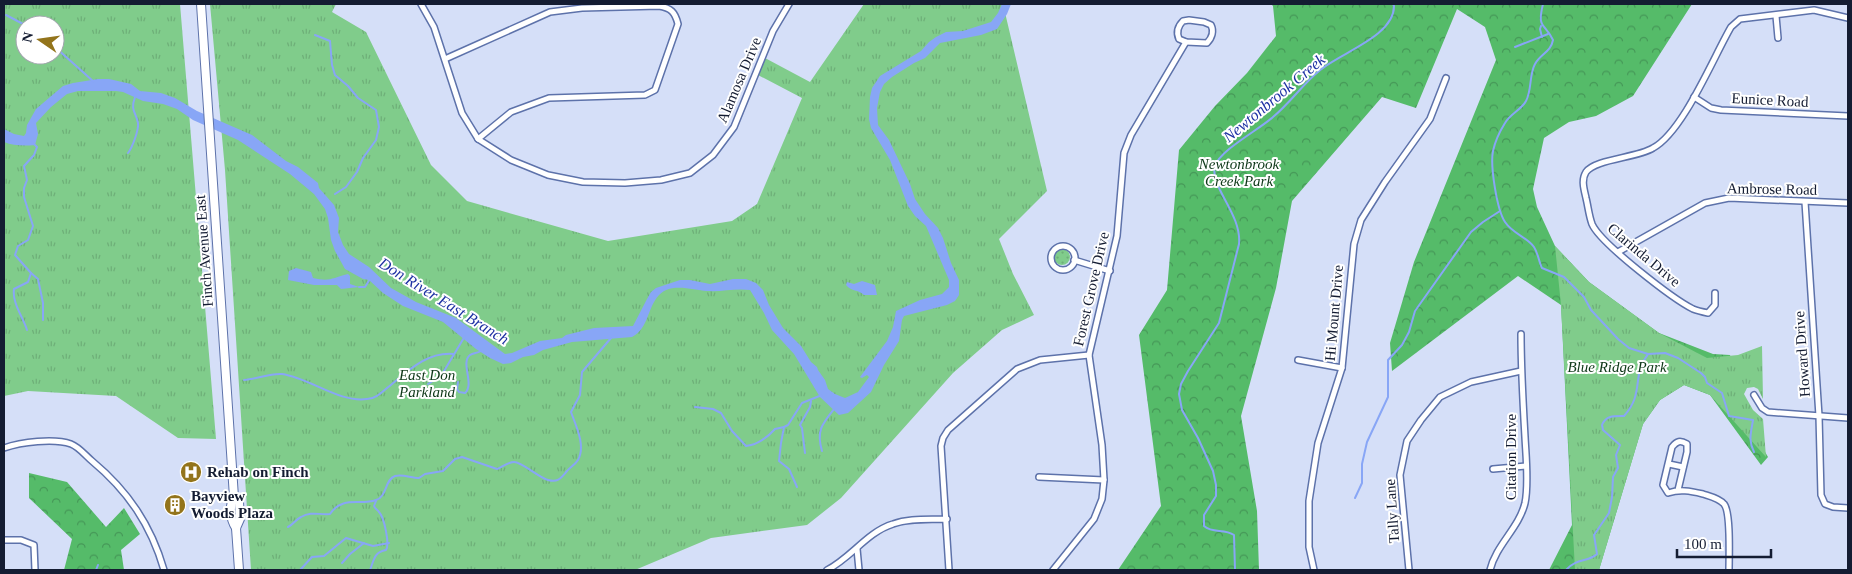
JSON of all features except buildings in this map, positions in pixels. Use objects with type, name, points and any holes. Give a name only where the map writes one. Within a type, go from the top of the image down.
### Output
[{"type":"main road","name":"Finch Avenue East","points":[[202,4],[234,497],[239,502],[240,519],[236,528],[239,570]]},
{"type":"street","name":"Alamosa Drive","points":[[421,4],[434,27],[462,113],[478,139],[511,160],[548,175],[583,182],[625,183],[661,180],[690,174],[713,155],[734,127],[774,31],[790,4]]},
{"type":"street","points":[[445,58],[550,12],[582,8],[659,6],[669,8],[676,14],[678,24],[655,90],[645,95],[549,98],[511,112],[478,139]]},
{"type":"street","name":"Clarinda Drive","points":[[1715,293],[1715,305],[1708,313],[1695,310],[1663,291],[1603,240],[1592,224],[1583,183],[1585,174],[1592,165],[1631,157],[1654,148],[1670,134],[1694,97],[1731,27],[1740,19],[1814,10],[1848,18]]},
{"type":"street","points":[[1776,16],[1778,38]]},
{"type":"street","points":[[1183,21],[1204,22],[1211,25],[1213,32],[1207,43],[1186,42],[1178,36],[1179,26],[1183,21]]},
{"type":"street","name":"Forest Grove Drive","points":[[1052,570],[1094,519],[1102,499],[1104,480],[1102,446],[1089,355],[1117,236],[1124,153],[1130,135],[1186,42]]},
{"type":"street","name":"Hi Mount Drive","points":[[1314,570],[1309,547],[1309,501],[1318,443],[1342,368],[1354,244],[1361,220],[1384,182],[1430,118],[1446,78]]},
{"type":"street","name":"Eunice Road","points":[[1694,97],[1711,108],[1721,110],[1848,116]]},
{"type":"street","name":"Ambrose Road","points":[[1618,252],[1705,203],[1729,198],[1848,203]]},
{"type":"street","name":"Howard Drive","points":[[1805,202],[1819,416],[1821,495],[1825,504],[1833,507],[1848,508]]},
{"type":"street","points":[[1064,246],[1071,249],[1074,260],[1070,267],[1059,269],[1053,265],[1051,254],[1056,247],[1064,246]]},
{"type":"street","points":[[1074,260],[1110,270]]},
{"type":"street","name":"Citation Drive","points":[[1490,570],[1493,561],[1519,520],[1525,501],[1526,466],[1521,334]]},
{"type":"street","points":[[949,570],[941,446],[948,430],[1017,369],[1040,360],[1089,355]]},
{"type":"street","points":[[1298,360],[1342,368]]},
{"type":"street","name":"Tally Lane","points":[[1409,570],[1400,475],[1407,441],[1440,397],[1471,382],[1521,371]]},
{"type":"street","points":[[1754,395],[1762,408],[1768,412],[1848,418]]},
{"type":"street","points":[[4,448],[58,441],[73,445],[107,473],[138,509],[164,570]]},
{"type":"street","points":[[1678,490],[1687,452],[1687,444],[1681,441],[1675,442],[1672,447],[1663,485],[1668,493],[1678,490],[1712,496],[1724,504],[1728,513],[1729,570]]},
{"type":"street","points":[[1669,464],[1683,466]]},
{"type":"street","points":[[1492,469],[1526,466]]},
{"type":"street","points":[[1039,477],[1104,480]]},
{"type":"street","points":[[827,570],[857,549],[879,530],[894,523],[947,519]]},
{"type":"street","points":[[4,540],[21,540],[34,545],[35,570]]},
{"type":"street","points":[[857,549],[859,570]]},
{"type":"green space","points":[[4,4],[180,4],[216,439],[178,438],[116,396],[28,391],[4,396]]},
{"type":"green space","name":"East Don Parkland","points":[[210,4],[336,4],[332,12],[366,32],[431,165],[467,201],[608,241],[732,221],[757,204],[802,98],[758,75],[765,58],[810,82],[864,4],[1003,4],[1047,191],[999,239],[1013,274],[1034,315],[1002,330],[953,373],[841,498],[807,525],[711,538],[635,570],[251,570],[225,170]]},
{"type":"green space","name":"Newtonbrook Creek Park","points":[[1271,4],[1692,4],[1633,96],[1596,116],[1569,122],[1544,138],[1533,189],[1537,207],[1555,246],[1589,282],[1659,333],[1713,354],[1730,355],[1757,438],[1768,457],[1761,465],[1710,395],[1684,385],[1660,400],[1643,424],[1599,570],[1549,570],[1572,525],[1561,305],[1518,276],[1392,371],[1390,343],[1414,262],[1496,60],[1485,27],[1457,9],[1416,108],[1382,97],[1292,201],[1276,288],[1241,416],[1257,511],[1259,570],[1118,570],[1161,506],[1139,335],[1167,290],[1179,150],[1215,106],[1247,73],[1276,36],[1273,6]]},
{"type":"green space","name":"Blue Ridge Park","points":[[1555,246],[1589,282],[1659,333],[1707,358],[1738,355],[1762,346],[1763,399],[1758,389],[1754,387],[1747,388],[1744,394],[1753,410],[1763,419],[1766,457],[1710,395],[1684,385],[1660,400],[1643,424],[1599,570],[1575,570],[1561,305]]},
{"type":"green space","points":[[1062,249],[1068,251],[1070,257],[1068,263],[1062,265],[1056,263],[1054,257],[1056,251]]},
{"type":"green space","points":[[29,473],[67,482],[106,527],[124,508],[140,534],[121,550],[124,570],[64,570],[72,539],[29,498]]},
{"type":"water","name":"Don River East Branch","points":[[1002,4],[1011,4],[997,29],[981,35],[940,43],[925,58],[892,77],[884,84],[880,92],[877,108],[878,125],[889,140],[915,199],[938,228],[943,238],[959,280],[959,295],[955,301],[947,305],[904,316],[899,341],[884,365],[871,392],[848,413],[839,415],[820,397],[794,354],[772,330],[750,290],[707,291],[682,288],[670,289],[664,291],[655,300],[642,328],[632,337],[572,342],[503,364],[476,349],[443,322],[403,306],[383,293],[369,280],[363,279],[345,269],[331,240],[325,209],[314,194],[290,174],[238,140],[193,120],[177,109],[163,104],[143,101],[123,92],[78,91],[67,94],[36,123],[38,134],[35,145],[19,145],[4,142],[4,129],[24,136],[27,125],[36,109],[63,86],[98,79],[109,79],[131,84],[140,91],[161,93],[252,135],[286,161],[298,167],[318,183],[319,188],[334,205],[339,218],[338,232],[349,254],[369,267],[391,288],[416,302],[456,318],[505,354],[540,341],[562,338],[566,335],[594,328],[633,326],[651,292],[656,288],[680,280],[710,284],[733,279],[746,279],[756,283],[763,290],[769,305],[783,328],[801,346],[811,362],[817,367],[828,389],[845,398],[858,392],[869,377],[867,375],[862,378],[860,377],[887,341],[893,327],[896,311],[920,300],[942,294],[949,287],[949,280],[926,226],[908,206],[890,160],[871,128],[869,119],[872,88],[880,76],[921,51],[936,37],[946,32],[963,31],[991,22]]},
{"type":"water","points":[[296,268],[311,272],[313,278],[323,280],[348,274],[350,276],[350,284],[359,287],[341,289],[337,285],[314,285],[288,280],[289,271]]},
{"type":"water","points":[[862,281],[875,285],[877,295],[864,295],[850,289],[846,285],[847,282],[854,284]]},
{"type":"waterway","name":"Newtonbrook Creek","points":[[1235,570],[1234,535],[1211,530],[1204,526],[1204,515],[1216,496],[1216,485],[1213,471],[1198,438],[1182,410],[1179,394],[1181,384],[1188,371],[1219,323],[1239,244],[1236,222],[1217,182],[1214,174],[1215,166],[1224,153],[1279,112],[1319,71],[1364,43],[1385,27],[1392,17],[1393,4]]},
{"type":"waterway","points":[[1543,4],[1541,22],[1550,34],[1553,40],[1552,44],[1535,64],[1526,101],[1505,123],[1493,151],[1493,177],[1502,216],[1508,226],[1534,247],[1542,268],[1564,277],[1584,297],[1591,310],[1629,348],[1648,354],[1665,353],[1678,358],[1701,373],[1707,383],[1722,393],[1729,416],[1753,420],[1751,440],[1754,452]]},
{"type":"waterway","points":[[6,15],[15,20]]},
{"type":"waterway","points":[[1541,26],[1542,37]]},
{"type":"waterway","points":[[1515,47],[1548,34]]},
{"type":"waterway","points":[[315,35],[330,41],[332,65],[335,75],[358,98],[376,110],[379,127],[376,140],[363,158],[357,172],[346,187],[335,194]]},
{"type":"waterway","points":[[65,56],[94,82]]},
{"type":"waterway","points":[[128,153],[135,139],[138,126],[133,108],[135,97]]},
{"type":"waterway","points":[[34,144],[37,147],[34,155],[24,166],[27,180],[24,188],[24,197],[33,226],[28,240],[18,246],[15,255],[38,279],[43,303],[43,320]]},
{"type":"waterway","points":[[1355,498],[1362,483],[1362,464],[1367,442],[1388,397],[1388,360],[1402,345],[1409,332],[1415,311],[1471,232],[1500,211]]},
{"type":"waterway","points":[[27,330],[16,305],[14,289],[28,282],[31,273]]},
{"type":"waterway","points":[[359,287],[365,287],[370,279]]},
{"type":"waterway","points":[[428,384],[441,376],[465,336]]},
{"type":"waterway","points":[[288,527],[305,515],[330,514],[335,508],[346,503],[376,500],[380,498],[389,481],[395,476],[419,478],[425,474],[443,471],[455,459],[462,457],[497,469],[514,462],[548,480],[554,481],[559,479],[577,462],[580,454],[581,442],[571,412],[580,395],[582,372],[611,338]]},
{"type":"waterway","points":[[458,382],[457,389],[459,392],[465,393],[469,384],[467,359],[470,355],[481,351]]},
{"type":"waterway","points":[[244,380],[282,374],[293,376],[335,394],[356,399],[370,399],[378,395],[417,364],[434,356],[453,354]]},
{"type":"waterway","points":[[1566,570],[1570,566],[1597,554],[1594,535],[1609,513],[1613,477],[1618,468],[1616,455],[1620,445],[1603,430],[1602,425],[1606,419],[1614,416],[1624,416],[1629,410],[1635,399],[1641,366],[1648,354]]},
{"type":"waterway","points":[[797,487],[789,469],[779,461],[784,427],[788,425],[802,403],[822,395]]},
{"type":"waterway","points":[[805,453],[800,425],[810,407],[811,401]]},
{"type":"waterway","points":[[695,407],[713,409],[721,413],[732,431],[746,446],[762,440],[775,429],[784,427]]},
{"type":"waterway","points":[[822,451],[820,444],[821,428],[834,409]]},
{"type":"waterway","points":[[370,570],[377,555],[386,550],[387,547],[383,519],[374,506],[376,501]]},
{"type":"waterway","points":[[300,570],[312,557],[324,556],[346,538],[373,546],[389,543]]},
{"type":"waterway","points":[[342,563],[364,543]]},
{"type":"waterway","points":[[96,570],[98,565]]},
{"type":"place","name":"Rehab on Finch","points":[[191,472]]},
{"type":"place","name":"Bayview Woods Plaza","points":[[175,505]]}]
